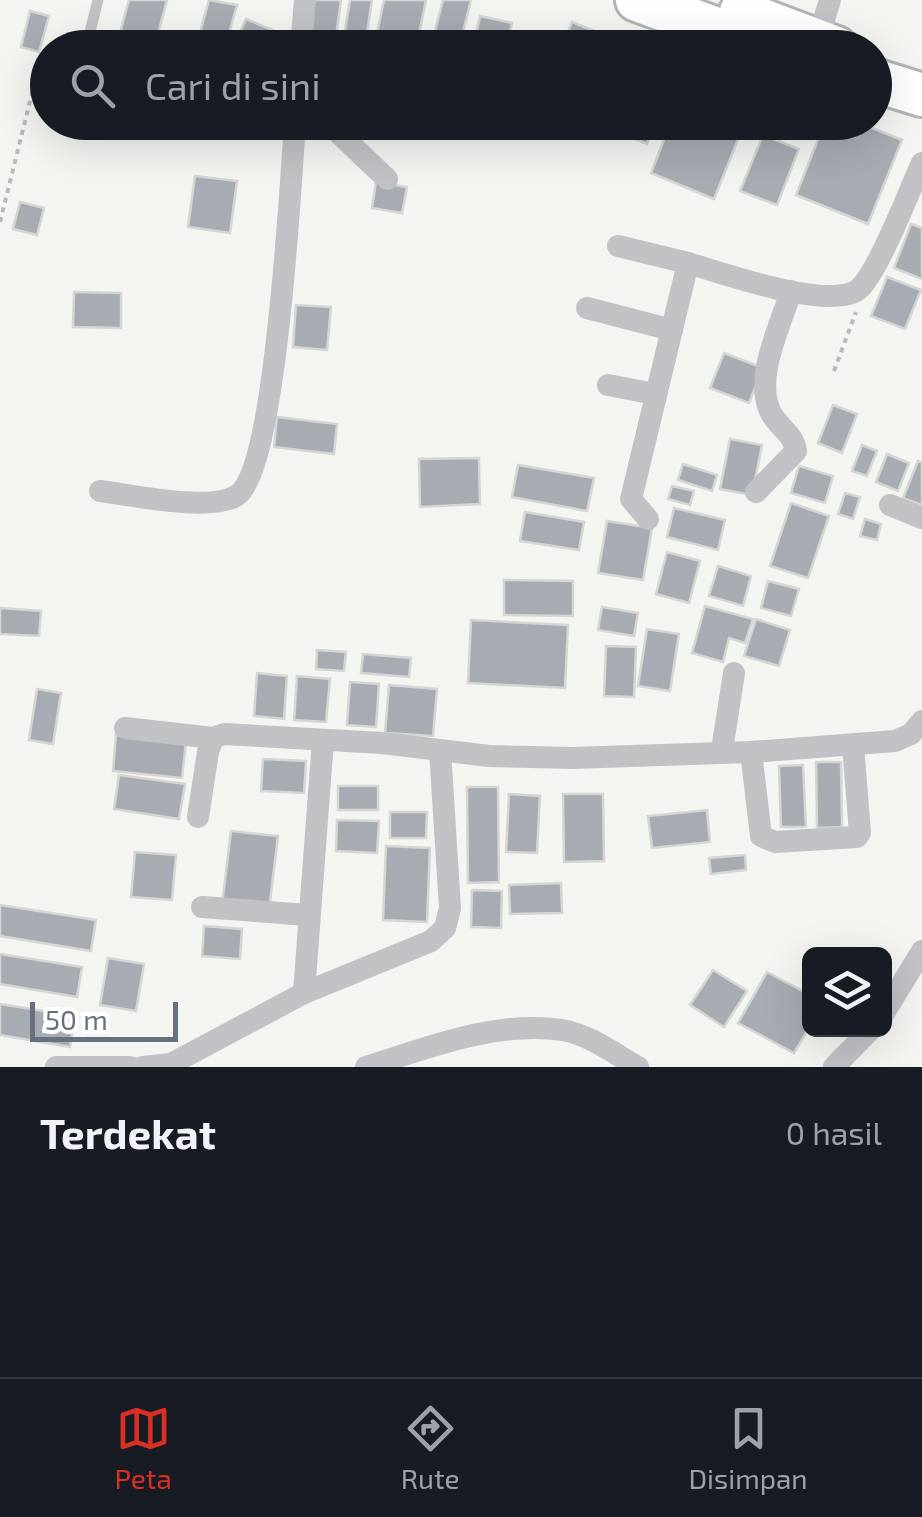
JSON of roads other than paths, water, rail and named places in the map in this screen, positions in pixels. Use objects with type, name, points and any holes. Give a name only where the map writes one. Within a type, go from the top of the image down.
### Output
[{"type":"highway","points":[[636,0],[710,30]]},
{"type":"highway","points":[[708,0],[788,30]]},
{"type":"highway","points":[[892,64],[922,73]]},
{"type":"highway","points":[[892,86],[922,95]]},
{"type":"street","points":[[302,30],[305,0]]},
{"type":"street","points":[[827,30],[830,0]]},
{"type":"street","points":[[100,491],[214,502],[240,495],[250,480],[268,404],[278,335],[294,140]]},
{"type":"street","points":[[346,140],[387,179]]},
{"type":"street","points":[[618,246],[791,291],[816,296],[846,295],[859,290],[872,270],[922,163]]},
{"type":"street","points":[[648,520],[630,500],[688,263]]},
{"type":"street","points":[[756,492],[796,451],[792,437],[772,414],[766,390],[768,368],[791,291]]},
{"type":"street","points":[[587,308],[672,330]]},
{"type":"street","points":[[608,384],[655,394]]},
{"type":"street","points":[[890,505],[922,518]]},
{"type":"street","points":[[722,750],[734,673]]},
{"type":"street","points":[[124,728],[213,738],[248,734],[489,756],[572,758],[751,752],[896,741],[918,732]]},
{"type":"street","points":[[198,817],[213,738]]},
{"type":"street","points":[[304,993],[322,740]]},
{"type":"street","points":[[751,752],[760,836],[775,842],[857,838],[860,832],[853,744]]},
{"type":"street","points":[[143,1067],[173,1066],[304,993],[431,941],[445,928],[450,908],[440,750]]},
{"type":"street","points":[[202,907],[308,916]]},
{"type":"street","points":[[892,999],[922,952]]},
{"type":"street","points":[[366,1067],[456,1040],[510,1030],[564,1030],[638,1067]]},
{"type":"street","points":[[834,1067],[863,1037]]},
{"type":"street","points":[[56,1067],[130,1067]]},
{"type":"lane","points":[[90,30],[98,0]]}]
